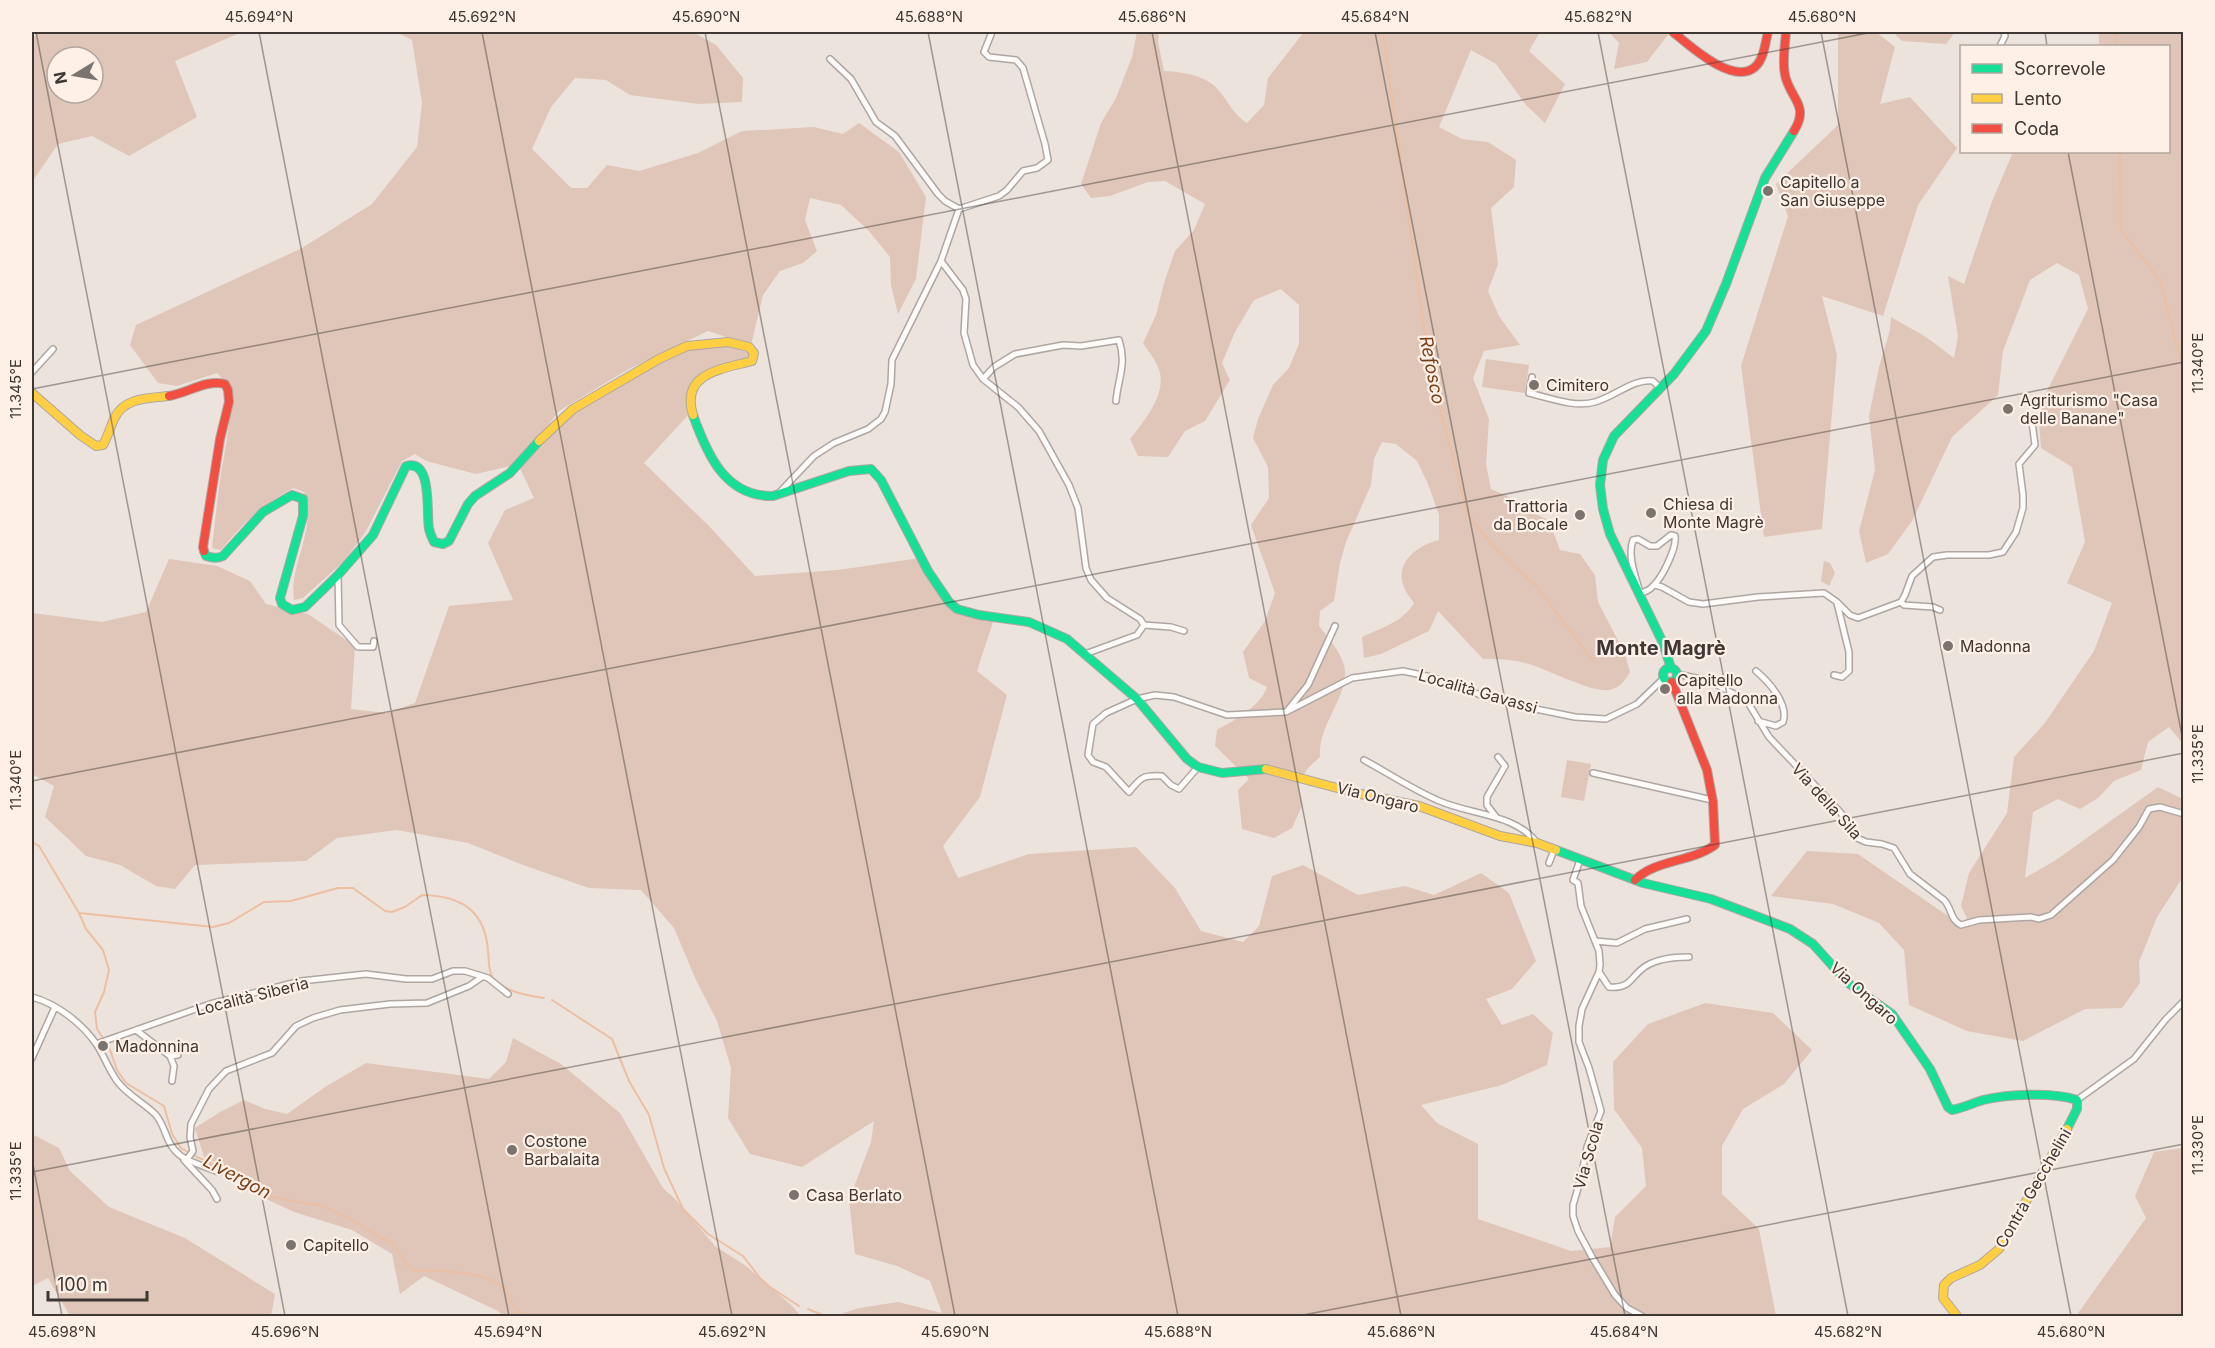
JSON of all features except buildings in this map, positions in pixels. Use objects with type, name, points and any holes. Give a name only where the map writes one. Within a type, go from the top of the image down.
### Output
[{"type":"main road","points":[[1673,32],[1690,46],[1725,68],[1743,73],[1761,62],[1766,49],[1768,32]]},
{"type":"main road","points":[[1668,680],[1676,679],[1669,657],[1640,593],[1614,547],[1605,517],[1599,472],[1606,447],[1614,436],[1689,356],[1706,331],[1765,178],[1793,135],[1802,116],[1801,104],[1785,79],[1786,32]]},
{"type":"main road","points":[[32,393],[96,446],[103,445],[115,416],[134,400],[182,394],[214,381],[225,384],[229,402],[220,439],[203,547],[206,556],[213,559],[220,558],[261,515],[288,497],[297,496],[303,499],[304,508],[280,598],[282,604],[292,610],[305,607],[338,575],[373,535],[406,466],[416,465],[422,469],[425,477],[429,531],[434,542],[443,544],[449,541],[465,509],[475,496],[510,473],[567,413],[650,364],[687,346],[728,342],[749,347],[754,353],[752,361],[712,372],[699,382],[690,395],[692,411],[701,438],[718,467],[728,478],[753,495],[765,496],[819,483],[859,468],[870,469],[881,480],[941,593],[951,606],[970,613],[1017,619],[1041,626],[1067,639],[1137,699],[1187,759],[1198,767]]},
{"type":"main road","points":[[1635,880],[1642,871],[1693,859],[1709,851],[1714,845],[1712,800],[1705,764],[1664,671],[1674,671]]},
{"type":"main road","name":"Via Ongaro","points":[[1198,767],[1222,773],[1274,770],[1356,793],[1419,806],[1500,836],[1537,843],[1635,880],[1711,899],[1774,921],[1813,944],[1841,976],[1892,1014],[1930,1069],[1948,1107],[1952,1110],[1983,1100],[2007,1098],[2067,1097],[2077,1100]]},
{"type":"main road","name":"Contrà Gecchelini","points":[[1957,1317],[1943,1298],[1944,1285],[1951,1278],[1980,1265],[1999,1249],[2078,1109],[2077,1100]]},
{"type":"street","points":[[830,59],[851,79],[876,122],[895,136],[938,194],[959,209],[999,196],[1008,190],[1023,171],[1037,168],[1048,160],[1023,68],[1016,60],[989,57],[984,52],[984,46],[992,32]]},
{"type":"street","points":[[779,493],[794,475],[824,448],[868,429],[881,419],[885,412],[891,384],[892,360],[941,261],[959,209]]},
{"type":"street","points":[[941,261],[963,290],[966,300],[964,333],[973,365],[983,379],[1025,414],[1039,431],[1061,470],[1078,508],[1086,568],[1091,580],[1107,598],[1140,619],[1144,625]]},
{"type":"street","points":[[983,379],[994,367],[1015,354],[1063,345],[1081,346],[1119,340],[1124,362],[1117,387],[1116,401]]},
{"type":"street","points":[[32,372],[53,349]]},
{"type":"street","points":[[1532,377],[1529,393],[1576,404],[1595,402],[1644,381],[1653,381],[1660,388]]},
{"type":"street","points":[[1655,585],[1662,586],[1678,597],[1695,603],[1819,593],[1837,602],[1850,615],[1858,618],[1901,602],[1912,576],[1933,557],[2000,554],[2007,548],[2016,532],[2023,508],[2019,464],[2035,445],[2032,422]]},
{"type":"street","points":[[1671,535],[1675,536],[1676,542],[1655,585],[1640,593],[1631,551],[1632,544],[1636,539],[1653,547],[1658,546],[1671,535]]},
{"type":"street","points":[[338,575],[339,625],[358,647],[373,647],[374,641]]},
{"type":"street","points":[[1834,675],[1842,677],[1849,671],[1849,652],[1837,602]]},
{"type":"street","points":[[1901,602],[1904,605],[1933,607],[1940,610]]},
{"type":"street","points":[[1144,625],[1171,627],[1184,631]]},
{"type":"street","points":[[1085,654],[1137,635],[1144,625]]},
{"type":"street","points":[[1286,712],[1308,685],[1335,626]]},
{"type":"street","name":"Località Gavassi","points":[[1137,699],[1155,695],[1174,698],[1227,715],[1286,712],[1352,678],[1403,671],[1431,676],[1478,694],[1516,705],[1575,717],[1606,718],[1637,704],[1668,680]]},
{"type":"street","name":"Via della Sila","points":[[1674,671],[1710,681],[1747,701],[1758,721],[1787,758],[1841,813],[1857,838],[1894,848],[1910,874],[1944,900],[1949,905],[1954,921],[1961,925],[1979,920],[2031,916],[2039,918],[2051,915],[2113,860],[2139,827],[2149,809],[2160,807],[2184,814]]},
{"type":"street","points":[[1756,671],[1771,686],[1784,716],[1783,722],[1778,726],[1758,721]]},
{"type":"street","points":[[1137,699],[1096,719],[1088,756],[1093,762],[1106,767],[1129,792],[1139,779],[1147,776],[1162,776],[1179,789],[1198,767]]},
{"type":"street","points":[[1498,757],[1505,766],[1487,796],[1487,805],[1491,814],[1500,820]]},
{"type":"street","points":[[1364,760],[1437,800],[1526,829],[1537,843]]},
{"type":"street","points":[[1593,773],[1712,800]]},
{"type":"street","points":[[1549,863],[1554,850]]},
{"type":"street","points":[[1580,860],[1573,880],[1578,883],[1581,906],[1599,951],[1599,972],[1609,987],[1626,986],[1645,966],[1669,958],[1689,957]]},
{"type":"street","points":[[1595,941],[1617,943],[1645,929],[1687,919]]},
{"type":"street","name":"Località Siberia","points":[[102,1042],[210,1004],[301,981],[366,974],[406,979],[432,979],[453,971],[465,970],[488,978],[508,994]]},
{"type":"street","name":"Via Scola","points":[[1599,972],[1582,1009],[1579,1042],[1601,1110],[1587,1147],[1573,1205],[1573,1216],[1578,1231],[1615,1295],[1626,1308],[1642,1317]]},
{"type":"street","points":[[190,1155],[191,1124],[209,1089],[226,1071],[272,1053],[290,1032],[313,1018],[340,1010],[390,1004],[427,1003],[469,986],[482,977]]},
{"type":"street","points":[[32,997],[69,1015],[102,1042],[117,1081],[124,1090],[157,1115],[167,1141],[212,1190],[217,1199]]},
{"type":"street","points":[[2077,1100],[2134,1059],[2166,1019],[2184,1001]]},
{"type":"street","points":[[32,1058],[55,1007]]},
{"type":"street","points":[[136,1030],[170,1056],[174,1066],[172,1081]]},
{"type":"street","points":[[170,1056],[178,1055]]},
{"type":"street","points":[[181,1157],[190,1155],[219,1172]]},
{"type":"shaded area","points":[[37,32],[242,32],[175,61],[197,117],[129,156],[92,136],[58,144],[32,182],[32,41]]},
{"type":"shaded area","points":[[396,32],[693,32],[716,45],[743,78],[742,102],[699,104],[630,95],[606,80],[575,78],[551,107],[532,149],[571,188],[587,188],[607,165],[639,171],[698,153],[742,131],[814,127],[843,134],[859,123],[899,152],[926,197],[916,279],[898,314],[891,285],[890,257],[868,230],[841,205],[810,198],[805,220],[817,251],[803,263],[780,271],[763,295],[751,345],[708,331],[627,370],[559,411],[525,455],[553,426],[601,393],[687,346],[728,342],[747,349],[750,356],[747,363],[714,372],[698,382],[690,396],[692,411],[644,463],[710,527],[755,576],[838,570],[926,557],[945,592],[958,604],[996,613],[977,671],[1007,695],[980,797],[943,846],[958,878],[1029,854],[1136,847],[1175,888],[1201,931],[1243,942],[1259,926],[1272,876],[1303,865],[1358,895],[1405,886],[1434,895],[1481,873],[1509,893],[1536,961],[1512,989],[1486,999],[1502,1025],[1533,1014],[1553,1033],[1547,1065],[1502,1085],[1421,1105],[1437,1123],[1478,1144],[1478,1219],[1571,1251],[1610,1247],[1615,1217],[1646,1186],[1642,1148],[1614,1109],[1613,1062],[1648,1024],[1705,1003],[1773,1013],[1812,1050],[1784,1084],[1743,1109],[1722,1146],[1722,1194],[1759,1229],[1776,1316],[835,1316],[859,1308],[898,1302],[942,1313],[930,1281],[897,1266],[855,1254],[849,1200],[871,1142],[874,1121],[802,1167],[750,1154],[728,1118],[731,1068],[717,1021],[696,980],[674,928],[641,890],[589,888],[468,843],[397,830],[337,838],[306,861],[195,865],[175,889],[156,886],[120,865],[86,856],[45,817],[54,786],[32,774],[32,613],[102,622],[146,612],[169,559],[217,566],[250,581],[266,604],[308,614],[355,646],[351,709],[386,713],[415,703],[449,606],[513,600],[488,543],[505,510],[534,498],[518,464],[476,474],[426,461],[415,454],[402,461],[365,533],[344,561],[303,598],[294,600],[295,573],[307,521],[304,492],[293,488],[281,495],[253,515],[221,550],[212,548],[227,441],[230,386],[217,373],[177,386],[158,383],[130,345],[136,325],[302,248],[372,204],[417,147],[422,103],[412,40]]},
{"type":"shaded area","points":[[1137,32],[1159,32],[1158,42],[1164,71],[1202,78],[1215,86],[1232,109],[1247,123],[1264,105],[1268,78],[1304,32],[1540,32],[1529,51],[1565,84],[1545,123],[1526,105],[1496,64],[1471,50],[1439,127],[1462,139],[1488,142],[1516,160],[1514,187],[1491,208],[1498,264],[1488,291],[1499,316],[1520,345],[1484,351],[1473,378],[1489,419],[1486,464],[1491,489],[1512,498],[1523,509],[1549,520],[1560,550],[1580,554],[1595,575],[1598,602],[1625,654],[1630,672],[1619,686],[1601,690],[1525,663],[1483,659],[1438,611],[1429,631],[1381,654],[1364,658],[1362,637],[1398,620],[1414,603],[1405,589],[1402,578],[1405,562],[1416,550],[1439,540],[1439,515],[1417,461],[1396,444],[1382,442],[1374,459],[1371,485],[1346,542],[1334,601],[1320,611],[1319,626],[1337,649],[1343,662],[1345,676],[1343,687],[1326,726],[1320,746],[1320,757],[1308,768],[1298,784],[1302,806],[1292,828],[1274,838],[1242,829],[1238,790],[1249,779],[1215,746],[1217,730],[1253,707],[1267,687],[1249,678],[1243,652],[1265,621],[1275,593],[1251,525],[1269,498],[1268,467],[1253,438],[1258,419],[1273,385],[1289,368],[1299,344],[1299,305],[1281,289],[1254,300],[1235,332],[1222,363],[1230,380],[1205,421],[1185,431],[1168,457],[1138,456],[1130,439],[1142,424],[1158,396],[1161,377],[1158,367],[1143,343],[1156,315],[1175,251],[1194,230],[1205,204],[1165,181],[1148,182],[1110,196],[1091,198],[1081,184],[1101,123],[1116,98],[1132,57]]},
{"type":"shaded area","points":[[1609,32],[1670,32],[1647,62],[1614,69],[1619,43]]},
{"type":"shaded area","points":[[1838,32],[1876,32],[1895,47],[1880,104],[1910,97],[1957,148],[1918,205],[1883,316],[1822,296],[1837,355],[1822,529],[1764,537],[1741,366],[1788,216],[1776,184],[1838,125]]},
{"type":"shaded area","points":[[1893,32],[1955,32],[1946,44],[1902,41]]},
{"type":"shaded area","points":[[2099,32],[2183,32],[2183,744],[2169,727],[2148,742],[2141,770],[2114,781],[2098,798],[2080,809],[2058,799],[2033,812],[2025,878],[2056,860],[2158,787],[2183,799],[2183,877],[2157,917],[2139,962],[2140,983],[2122,1008],[2085,1009],[2023,1041],[1967,1031],[1909,1005],[1904,950],[1879,923],[1833,904],[1771,896],[1807,851],[1858,854],[1961,925],[1967,918],[1961,906],[1969,873],[2007,813],[2014,757],[2044,724],[2094,651],[2112,603],[2067,583],[2085,542],[2072,467],[2041,448],[2038,409],[2088,309],[2079,275],[2057,263],[2030,280],[2003,351],[1998,395],[1952,437],[1912,521],[1888,554],[1866,563],[1859,531],[1875,470],[1869,416],[1879,367],[1890,330],[1891,317],[1926,337],[1954,358],[1958,336],[1948,276],[1964,284],[1991,204],[2013,153],[2170,153],[2170,45],[2099,45]]},
{"type":"shaded area","points":[[1486,359],[1529,365],[1525,393],[1482,387]]},
{"type":"shaded area","points":[[1824,561],[1830,563],[1835,573],[1829,586],[1821,581]]},
{"type":"shaded area","points":[[1567,760],[1591,764],[1584,801],[1561,797]]},
{"type":"shaded area","points":[[513,1038],[561,1064],[620,1113],[663,1188],[715,1246],[746,1266],[801,1316],[503,1316],[498,1311],[424,1276],[400,1294],[392,1254],[352,1230],[294,1212],[262,1197],[239,1173],[204,1157],[195,1128],[244,1100],[265,1109],[287,1114],[325,1087],[366,1063],[489,1079],[506,1062]]},
{"type":"shaded area","points":[[32,1134],[59,1148],[70,1171],[109,1207],[185,1238],[275,1294],[271,1316],[70,1316],[48,1278],[32,1286]]},
{"type":"shaded area","points":[[2183,1148],[2183,1316],[2076,1316],[2146,1218],[2135,1196],[2154,1152]]},
{"type":"waterway","name":"Refosco","points":[[1383,32],[1430,372],[1468,515],[1493,546],[1537,587],[1593,661]]},
{"type":"waterway","points":[[2116,32],[2116,45]]},
{"type":"waterway","points":[[2120,153],[2121,230],[2160,280],[2184,374]]},
{"type":"waterway","points":[[32,842],[39,846],[79,913],[213,927],[229,923],[264,902],[291,901],[338,888],[353,888],[385,911],[392,912],[405,907],[422,895],[448,898],[468,908],[482,925],[486,937],[489,968],[493,978],[510,990],[544,998]]},
{"type":"waterway","name":"Livergon","points":[[79,913],[86,929],[103,950],[109,970],[104,992],[95,1012],[97,1029],[109,1047],[117,1070],[126,1083],[164,1106],[172,1134],[181,1148],[255,1182],[271,1197],[323,1206],[356,1222],[377,1236],[393,1243],[404,1261],[413,1270],[474,1275],[496,1283],[504,1289],[516,1310],[532,1316]]},
{"type":"waterway","points":[[552,1000],[612,1039],[629,1081],[649,1115],[664,1168],[683,1209],[708,1234],[743,1256],[770,1287],[799,1306]]},
{"type":"waterway","points":[[808,1309],[825,1316]]},
{"type":"traffic: fast","points":[[1671,668],[1663,643],[1610,534],[1603,509],[1600,485],[1603,460],[1614,436],[1674,374],[1706,331],[1765,178],[1794,131]]},
{"type":"traffic: fast","points":[[693,415],[705,444],[720,470],[730,481],[756,494],[773,496],[849,471],[871,469],[881,480],[928,571],[949,602],[957,609],[979,615],[1029,622],[1067,639],[1137,699],[1187,759],[1198,767],[1222,773],[1266,769]]},
{"type":"traffic: fast","points":[[204,551],[206,556],[217,558],[223,556],[263,512],[292,495],[303,499],[303,516],[280,598],[282,604],[292,610],[305,607],[338,575],[373,535],[406,466],[415,466],[421,470],[427,488],[429,531],[434,542],[443,544],[449,541],[468,504],[475,496],[510,473],[539,441]]},
{"type":"traffic: fast","points":[[1667,668],[1673,668],[1677,675],[1673,682],[1667,682],[1663,678],[1663,672],[1667,668]]},
{"type":"traffic: fast","points":[[1556,850],[1643,883],[1711,899],[1790,929],[1813,944],[1848,983],[1892,1014],[1930,1069],[1948,1107],[1952,1110],[2005,1096],[2067,1097],[2077,1100],[2077,1109],[2067,1129]]},
{"type":"traffic: slow","points":[[539,441],[573,409],[659,359],[687,346],[728,342],[749,347],[754,353],[752,361],[706,375],[698,382],[693,390],[691,401],[693,415]]},
{"type":"traffic: slow","points":[[32,393],[96,446],[103,445],[114,419],[124,406],[145,398],[169,396]]},
{"type":"traffic: slow","points":[[1266,769],[1356,793],[1419,806],[1500,836],[1537,843],[1556,850]]},
{"type":"traffic: slow","points":[[1957,1316],[1943,1298],[1944,1285],[1951,1278],[1980,1265],[1999,1249],[2067,1129]]},
{"type":"traffic: jam","points":[[1673,32],[1712,62],[1735,71],[1746,71],[1755,67],[1764,51],[1768,32]]},
{"type":"traffic: jam","points":[[1786,32],[1785,75],[1800,108],[1794,131]]},
{"type":"traffic: jam","points":[[169,396],[211,383],[225,384],[228,390],[229,402],[220,439],[204,551]]},
{"type":"traffic: jam","points":[[1635,880],[1653,868],[1695,855],[1715,845],[1713,802],[1707,770],[1672,682]]},
{"type":"place","name":"Capitello a San Giuseppe","points":[[1768,191]]},
{"type":"place","name":"Cimitero","points":[[1534,385]]},
{"type":"place","name":"Agriturismo \"Casa delle Banane\"","points":[[2008,409]]},
{"type":"place","name":"Chiesa di Monte Magrè","points":[[1651,513]]},
{"type":"place","name":"Trattoria da Bocale","points":[[1580,515]]},
{"type":"place","name":"Madonna","points":[[1948,646]]},
{"type":"place","name":"Capitello alla Madonna","points":[[1665,689]]},
{"type":"place","name":"Madonnina","points":[[103,1046]]},
{"type":"place","name":"Costone Barbalaita","points":[[512,1150]]},
{"type":"place","name":"Casa Berlato","points":[[794,1195]]},
{"type":"place","name":"Capitello","points":[[291,1245]]},
{"type":"district","name":"Monte Magrè","points":[[1661,648]]}]
